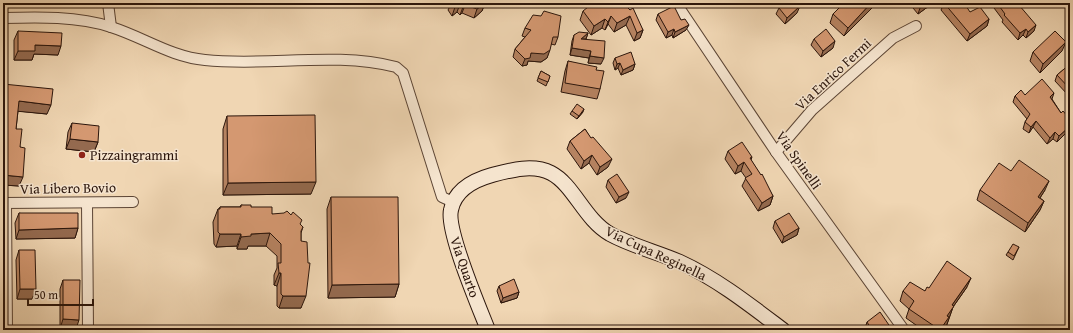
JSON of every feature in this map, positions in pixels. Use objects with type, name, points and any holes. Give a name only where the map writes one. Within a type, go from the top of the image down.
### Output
[{"type":"street","points":[[108,3],[112,27]]},
{"type":"street","name":"Via Spinelli","points":[[676,3],[776,152],[904,330]]},
{"type":"street","points":[[3,18],[72,20],[112,27],[183,56],[203,60],[244,62],[319,59],[374,64],[398,68],[403,73],[442,197],[453,202]]},
{"type":"street","name":"Via Enrico Fermi","points":[[776,152],[818,104],[893,38],[916,26]]},
{"type":"street","name":"Via Cupa Reginella","points":[[453,202],[465,188],[488,176],[516,170],[534,169],[547,171],[559,178],[585,211],[603,230],[701,272],[722,285],[783,330]]},
{"type":"street","points":[[86,202],[88,330]]},
{"type":"street","name":"Via Libero Bovio","points":[[4,203],[133,202]]},
{"type":"street","name":"Via Quarto","points":[[453,202],[450,215],[453,234],[488,330]]},
{"type":"street","points":[[4,203],[7,330]]},
{"type":"building","points":[[452,3],[485,3],[477,9],[465,5],[463,7],[460,4],[455,7]]},
{"type":"building","points":[[593,3],[623,3],[630,10],[633,8],[643,30],[637,33],[630,16],[617,23],[611,16],[608,22],[605,19],[594,26],[583,11]]},
{"type":"building","points":[[784,3],[797,3],[800,6],[787,18],[779,8]]},
{"type":"building","points":[[844,3],[871,3],[848,28],[833,14]]},
{"type":"building","points":[[944,3],[964,3],[970,12],[980,7],[989,19],[970,34]]},
{"type":"building","points":[[997,3],[1022,3],[1019,5],[1036,25],[1028,32],[1026,29],[1020,33],[1004,15],[1005,14]]},
{"type":"building","points":[[674,6],[681,20],[685,19],[689,25],[675,32],[674,29],[668,32],[658,14]]},
{"type":"building","points":[[544,11],[561,16],[558,37],[553,37],[550,50],[544,54],[531,53],[530,58],[525,59],[515,49],[531,30],[525,28],[533,15],[541,16]]},
{"type":"building","points":[[826,29],[835,41],[823,51],[814,39]]},
{"type":"building","points":[[18,31],[62,33],[61,46],[35,45],[35,51],[18,51]]},
{"type":"building","points":[[1055,31],[1066,42],[1043,64],[1033,52]]},
{"type":"building","points":[[579,32],[588,33],[581,39],[605,41],[604,58],[590,56],[591,51],[572,48],[574,35]]},
{"type":"building","points":[[631,52],[635,64],[623,70],[620,63],[617,64],[615,58]]},
{"type":"building","points":[[568,61],[597,67],[596,70],[604,71],[600,89],[565,83]]},
{"type":"building","points":[[1070,64],[1070,89],[1057,75]]},
{"type":"building","points":[[541,71],[550,76],[548,82],[538,78]]},
{"type":"building","points":[[1042,79],[1054,93],[1050,97],[1061,113],[1063,111],[1069,118],[1065,121],[1070,126],[1059,136],[1055,132],[1050,138],[1036,121],[1031,127],[1025,122],[1030,114],[1015,96],[1021,90],[1025,95]]},
{"type":"building","points":[[3,84],[53,89],[51,105],[19,101],[16,129],[22,129],[20,147],[25,148],[23,177],[3,175],[3,146],[5,146],[6,130],[3,130]]},
{"type":"building","points":[[577,104],[584,109],[579,116],[572,111]]},
{"type":"building","points":[[315,115],[316,182],[228,183],[227,116]]},
{"type":"building","points":[[72,123],[99,126],[98,142],[70,139]]},
{"type":"building","points":[[585,129],[591,138],[593,137],[612,159],[600,167],[592,155],[584,161],[570,141]]},
{"type":"building","points":[[742,142],[752,157],[750,158],[761,175],[762,174],[773,196],[762,203],[745,178],[752,174],[744,162],[738,166],[728,151]]},
{"type":"building","points":[[1019,160],[1049,181],[1038,197],[1044,201],[1028,223],[980,190],[999,163],[1011,171]]},
{"type":"building","points":[[617,174],[629,192],[619,197],[608,180]]},
{"type":"building","points":[[331,197],[398,197],[399,284],[332,285]]},
{"type":"building","points":[[241,205],[251,205],[251,207],[272,207],[272,214],[284,213],[287,211],[291,215],[293,212],[302,220],[300,224],[303,227],[301,231],[301,241],[307,242],[308,263],[310,263],[306,296],[283,296],[281,294],[281,273],[279,273],[278,263],[281,263],[281,244],[270,233],[251,234],[251,236],[241,237],[241,234],[220,234],[218,232],[218,209],[220,209],[220,207],[241,207]]},
{"type":"building","points":[[19,213],[78,213],[78,228],[19,230]]},
{"type":"building","points":[[789,213],[799,228],[784,237],[775,221]]},
{"type":"building","points":[[1013,244],[1019,247],[1014,256],[1008,252]]},
{"type":"building","points":[[19,250],[35,250],[36,289],[20,289]]},
{"type":"building","points":[[947,261],[971,278],[952,305],[954,306],[947,316],[949,317],[940,330],[909,309],[914,301],[903,291],[910,282],[925,291],[927,287],[929,288]]},
{"type":"building","points":[[514,279],[519,292],[503,298],[499,286]]},
{"type":"building","points":[[63,280],[80,280],[79,320],[63,319]]},
{"type":"building","points":[[880,312],[891,328],[889,330],[872,330],[867,322]]},
{"type":"place","name":"Pizzaingrammi","points":[[82,155]]}]
